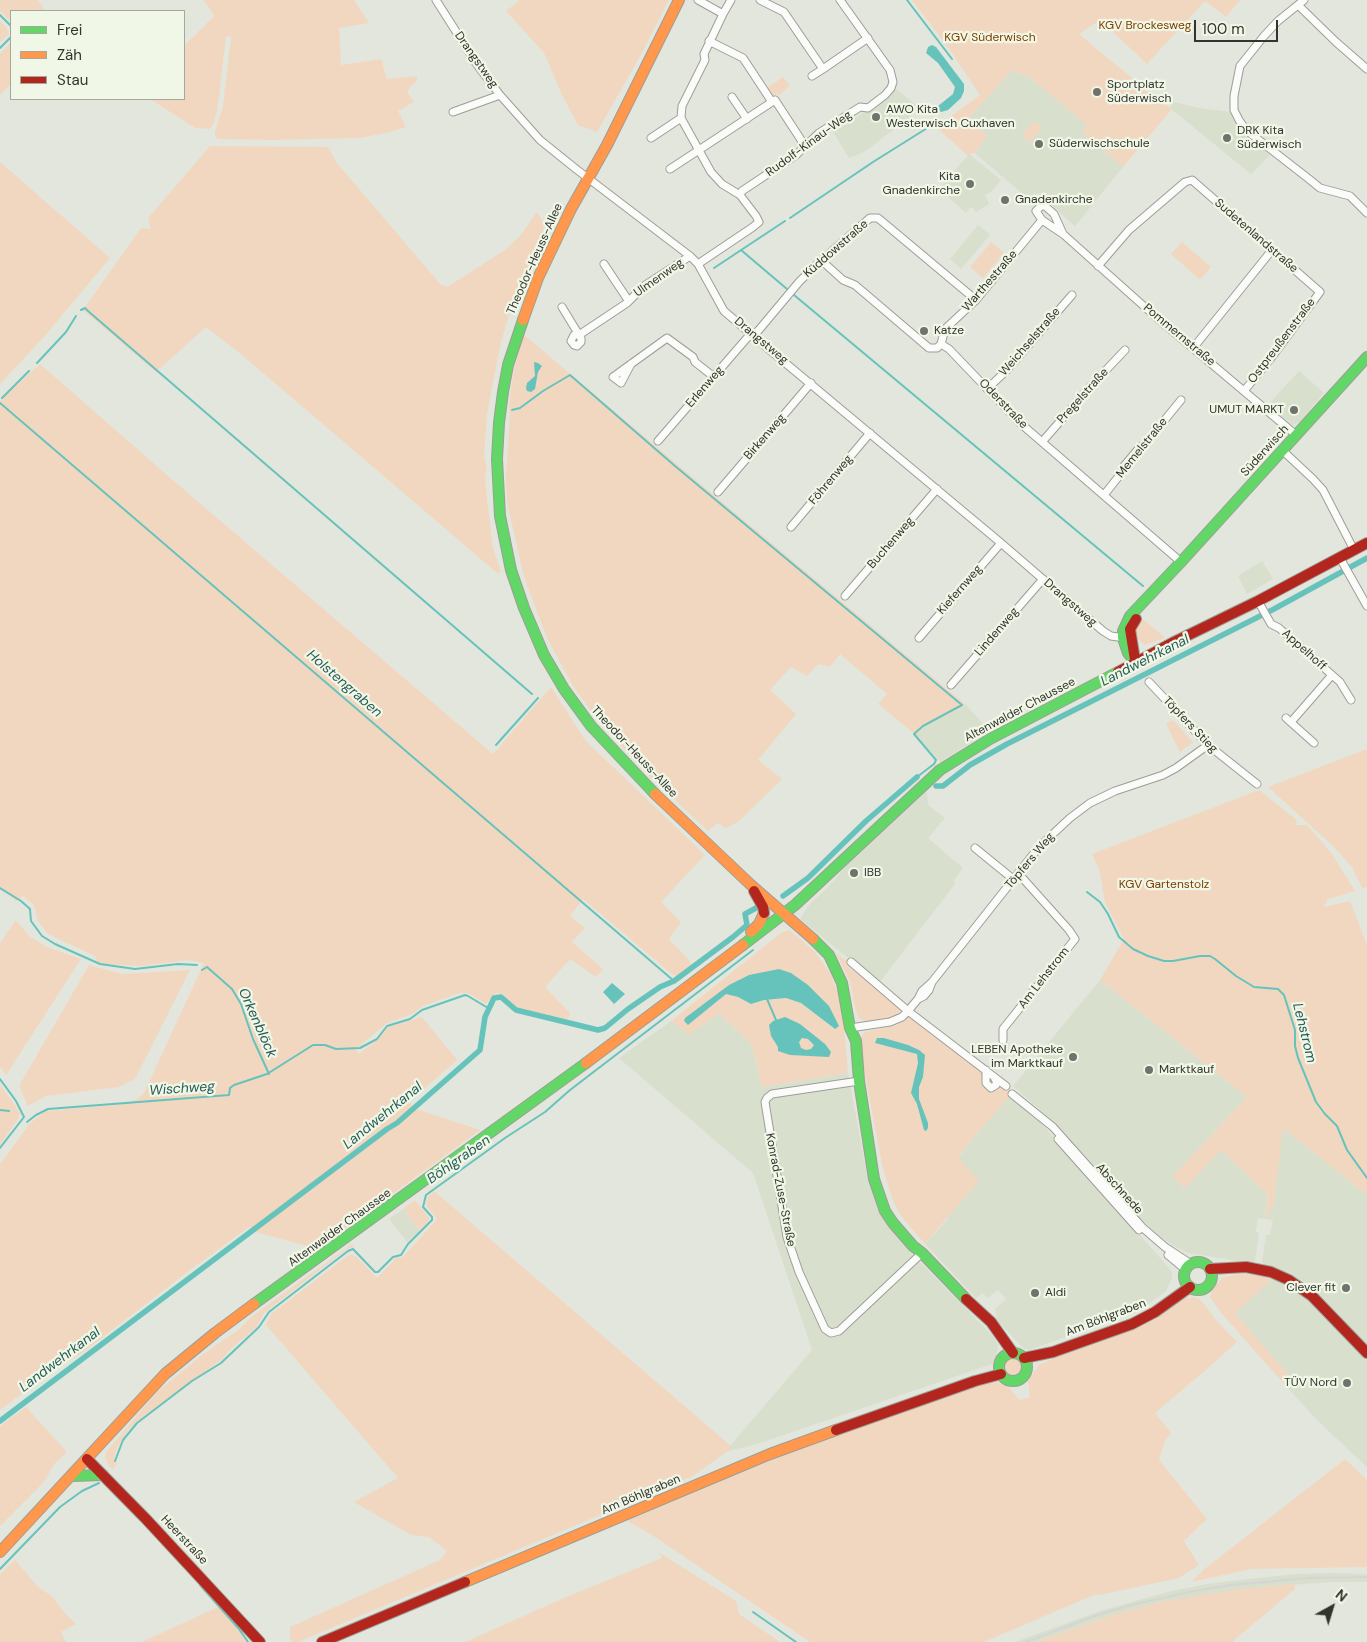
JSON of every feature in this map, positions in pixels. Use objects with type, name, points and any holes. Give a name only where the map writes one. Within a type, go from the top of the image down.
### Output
[{"type":"street","name":"Drangstweg","points":[[436,0],[478,66],[500,95],[540,140],[690,256],[698,264],[724,310],[752,334],[1107,634],[1126,638]]},
{"type":"street","name":"Theodor-Heuss-Allee","points":[[680,0],[607,145],[571,209],[530,297],[518,330],[503,392],[498,423],[497,475],[500,516],[511,570],[542,651],[564,689],[591,726],[659,798],[829,955],[842,983],[850,1028],[856,1041],[859,1081],[874,1179],[881,1198],[887,1203],[914,1239],[922,1253]]},
{"type":"street","points":[[698,0],[723,14]]},
{"type":"street","points":[[698,264],[759,222],[740,195],[722,184],[711,172],[681,118],[682,106],[705,60],[704,54],[709,41],[731,0]]},
{"type":"street","points":[[760,0],[784,12],[823,69]]},
{"type":"street","name":"Rudolf-Kinau-Weg","points":[[740,195],[742,191],[796,155],[819,133],[860,107],[868,108],[891,88],[893,82],[890,70],[840,0]]},
{"type":"street","points":[[1367,68],[1336,42],[1301,2],[1278,21],[1240,66],[1234,96],[1234,110],[1246,130],[1320,188],[1350,196],[1367,213]]},
{"type":"street","points":[[812,76],[868,38]]},
{"type":"street","points":[[709,41],[743,58],[772,102]]},
{"type":"street","points":[[452,112],[500,95]]},
{"type":"street","points":[[732,97],[747,119]]},
{"type":"street","points":[[670,169],[775,100],[805,146]]},
{"type":"street","points":[[651,138],[681,118]]},
{"type":"street","name":"Sudetenlandstraße","points":[[1098,266],[1129,230],[1186,182],[1192,180],[1320,292]]},
{"type":"street","name":"Pommernstraße","points":[[1063,234],[1054,214],[1045,206],[1041,206],[1036,212],[1042,220],[1063,234],[1296,436]]},
{"type":"street","name":"Küddowstraße","points":[[752,334],[758,331],[799,282],[870,218],[878,218],[976,300]]},
{"type":"street","name":"Warthestraße","points":[[941,344],[945,329],[976,300],[1042,220]]},
{"type":"street","points":[[1194,348],[1272,250]]},
{"type":"street","name":"Ulmenweg","points":[[562,307],[579,335],[627,303],[644,286],[690,256]]},
{"type":"street","name":"Oderstraße","points":[[822,261],[844,280],[855,285],[929,348],[937,348],[941,344],[949,349],[1012,415],[1181,562]]},
{"type":"street","name":"Ulmenweg","points":[[604,264],[628,300]]},
{"type":"street","name":"Ostpreußenstraße","points":[[1244,391],[1320,292]]},
{"type":"street","name":"Weichselstraße","points":[[987,389],[1006,371],[1072,295]]},
{"type":"street","name":"Erlenweg","points":[[658,440],[752,334]]},
{"type":"street","points":[[631,364],[666,337],[693,357],[695,362],[714,377]]},
{"type":"street","name":"Pregelstraße","points":[[1042,442],[1124,350]]},
{"type":"street","name":"Süderwisch","points":[[1126,638],[1123,631],[1130,616],[1367,357]]},
{"type":"street","name":"Birkenweg","points":[[718,492],[811,383]]},
{"type":"street","name":"Memelstraße","points":[[1104,495],[1123,471],[1124,466],[1140,447],[1145,444],[1181,400]]},
{"type":"street","name":"Föhrenweg","points":[[791,527],[870,433]]},
{"type":"street","points":[[1282,450],[1323,490],[1354,550]]},
{"type":"street","name":"Buchenweg","points":[[845,596],[937,489]]},
{"type":"street","name":"Kiefernweg","points":[[919,638],[1001,543]]},
{"type":"street","name":"Altenwalder Chaussee","points":[[0,1552],[72,1476],[135,1404],[165,1374],[215,1333],[526,1108],[784,914],[940,770],[990,739],[1258,600],[1344,565],[1354,550],[1367,543]]},
{"type":"street","points":[[1344,565],[1367,606]]},
{"type":"street","name":"Lindenweg","points":[[951,685],[1043,579]]},
{"type":"street","name":"Appelhoff","points":[[1258,600],[1271,624],[1279,628],[1340,682],[1351,700]]},
{"type":"street","points":[[1126,638],[1128,654],[1136,663]]},
{"type":"street","points":[[1314,743],[1289,720],[1332,675]]},
{"type":"street","name":"Töpfers Stieg","points":[[1149,682],[1208,745],[1257,784]]},
{"type":"street","name":"Töpfers Weg","points":[[850,1028],[890,1022],[902,1017],[918,999],[924,996],[932,982],[1015,876],[1053,832],[1090,803],[1115,791],[1163,775],[1208,745]]},
{"type":"street","points":[[975,848],[1015,876]]},
{"type":"street","name":"Am Lehstrom","points":[[1002,1040],[1003,1029],[1074,939],[1069,930],[1015,876]]},
{"type":"street","name":"Altenwalder Chaussee","points":[[726,958],[755,929],[764,913],[763,907],[751,885]]},
{"type":"street","points":[[851,962],[908,1011],[1006,1086]]},
{"type":"street","points":[[986,1070],[986,1082],[991,1088],[997,1083],[994,1077]]},
{"type":"street","name":"Konrad-Zuse-Straße","points":[[859,1081],[772,1095],[765,1102],[786,1234],[797,1269],[825,1329],[831,1333],[839,1332],[922,1253]]},
{"type":"street","name":"Abschnede","points":[[1012,1094],[1053,1127],[1143,1228],[1165,1247],[1188,1275]]},
{"type":"street","points":[[922,1253],[997,1329],[1009,1354]]},
{"type":"street","points":[[1199,1262],[1204,1263],[1211,1273],[1209,1285],[1198,1290],[1188,1275],[1199,1262]]},
{"type":"street","points":[[1211,1273],[1220,1274],[1252,1269],[1280,1276],[1305,1290],[1367,1352]]},
{"type":"street","name":"Am Böhlgraben","points":[[1024,1358],[1053,1352],[1132,1324],[1166,1304],[1188,1275]]},
{"type":"street","name":"Am Böhlgraben","points":[[1027,1368],[1053,1352]]},
{"type":"street","points":[[1009,1354],[1018,1354],[1024,1358],[1027,1368],[1022,1378],[1017,1380],[1007,1379],[1000,1371],[1001,1358],[1009,1354]]},
{"type":"street","name":"Am Böhlgraben","points":[[322,1642],[770,1454],[1000,1371]]},
{"type":"street","name":"Heerstraße","points":[[87,1459],[202,1577],[260,1642]]},
{"type":"street","points":[[72,1476],[103,1475]]},
{"type":"shaded area","name":"Süderwischschule","points":[[1012,70],[1032,79],[1088,125],[1082,132],[1123,167],[1075,226],[1038,193],[1031,201],[975,153],[987,136],[967,120]]},
{"type":"shaded area","points":[[896,89],[917,106],[917,110],[864,152],[849,158],[832,130],[846,121],[853,120]]},
{"type":"shaded area","name":"DRK Kita Süderwisch","points":[[1174,102],[1199,108],[1231,112],[1245,135],[1270,155],[1251,174],[1170,108]]},
{"type":"shaded area","name":"Kita Gnadenkirche","points":[[969,154],[1001,180],[991,192],[985,195],[989,204],[976,212],[971,207],[966,213],[939,189]]},
{"type":"shaded area","points":[[978,225],[990,235],[961,269],[950,259]]},
{"type":"shaded area","points":[[1299,371],[1324,393],[1300,422],[1292,425],[1268,405]]},
{"type":"shaded area","points":[[1262,561],[1273,579],[1247,594],[1238,576]]},
{"type":"shaded area","points":[[966,705],[990,731],[940,762],[916,735],[924,727]]},
{"type":"shaded area","points":[[927,791],[928,805],[945,818],[928,838],[963,868],[954,880],[955,884],[879,983],[800,919],[808,906],[833,882],[845,867]]},
{"type":"shaded area","points":[[1100,980],[1247,1097],[1173,1176],[1184,1188],[1221,1150],[1268,1195],[1265,1217],[1274,1203],[1282,1127],[1367,1195],[1367,1345],[1321,1296],[1307,1284],[1290,1273],[1265,1266],[1262,1262],[1266,1235],[1270,1235],[1273,1220],[1258,1218],[1256,1232],[1259,1233],[1255,1261],[1252,1263],[1188,1253],[1174,1246],[1140,1218],[1057,1125],[1013,1086]]},
{"type":"shaded area","points":[[719,1013],[752,1045],[762,1087],[848,1073],[868,1181],[879,1210],[886,1222],[910,1248],[910,1252],[993,1336],[998,1345],[997,1354],[992,1364],[757,1444],[728,1451],[731,1445],[812,1350],[753,1173],[619,1058],[671,1021],[689,1034]]},
{"type":"shaded area","points":[[1010,1096],[1040,1122],[1172,1273],[1172,1278],[1166,1291],[1139,1311],[1029,1350],[1023,1348],[997,1320],[995,1309],[1006,1299],[998,1290],[987,1298],[982,1293],[976,1298],[925,1244],[948,1219],[958,1159],[973,1138]]},
{"type":"shaded area","points":[[403,1209],[420,1231],[407,1242],[389,1219]]},
{"type":"shaded area","points":[[1272,1279],[1279,1280],[1310,1300],[1355,1349],[1367,1359],[1367,1467],[1320,1423],[1285,1385],[1292,1379],[1234,1313]]},
{"type":"shaded area","points":[[1295,1574],[1367,1574],[1367,1582],[1333,1582],[1260,1587],[1107,1617],[1035,1642],[1015,1642],[1103,1610],[1172,1591],[1207,1584],[1249,1579]]},
{"type":"green space","points":[[0,0],[38,0],[44,10],[10,10],[10,21],[0,11]]},
{"type":"green space","points":[[204,0],[354,0],[369,23],[339,28],[341,65],[381,59],[387,79],[416,76],[418,79],[407,91],[414,102],[398,111],[406,127],[387,133],[359,138],[218,139],[215,136],[215,132],[223,106],[231,36],[226,37],[217,112],[213,125],[209,129],[195,128],[152,100],[185,100],[185,45],[214,16]]},
{"type":"green space","points":[[520,0],[669,0],[643,51],[597,132],[578,125],[562,95],[544,53],[506,11]]},
{"type":"green space","points":[[912,0],[1240,0],[1226,17],[1205,1],[1147,64],[1100,20],[1079,34],[1164,105],[1172,109],[1123,167],[1082,132],[1087,125],[1032,79],[1012,70],[968,119],[987,136],[975,153],[967,155],[936,127],[980,95],[950,50]]},
{"type":"green space","points":[[0,21],[6,27],[9,34],[0,42]]},
{"type":"green space","points":[[10,43],[10,85],[0,95],[0,54]]},
{"type":"green space","points":[[783,77],[790,86],[779,95],[777,93],[772,96],[767,88]]},
{"type":"green space","points":[[1034,121],[1042,128],[1030,143],[1022,135]]},
{"type":"green space","points":[[210,146],[328,147],[337,163],[440,284],[447,287],[505,250],[520,236],[537,212],[544,224],[541,242],[531,268],[513,302],[501,342],[487,414],[484,455],[487,470],[485,477],[493,548],[501,572],[497,573],[242,355],[206,327],[156,372],[83,310],[141,228],[151,229],[148,218]]},
{"type":"green space","points":[[0,162],[110,258],[43,338],[0,384]]},
{"type":"green space","points":[[991,242],[1004,253],[983,278],[970,267]]},
{"type":"green space","points":[[1182,242],[1211,267],[1200,280],[1171,254]]},
{"type":"green space","points":[[523,334],[966,705],[924,727],[916,735],[878,704],[887,694],[840,654],[830,667],[818,664],[807,676],[791,667],[770,690],[796,714],[758,760],[782,779],[738,822],[726,828],[718,823],[708,831],[644,771],[597,719],[573,686],[547,638],[524,577],[507,502],[506,476],[509,405],[513,375]]},
{"type":"green space","points":[[40,364],[493,754],[551,687],[585,740],[705,855],[661,902],[681,922],[669,939],[689,960],[691,965],[677,976],[673,975],[583,899],[570,916],[585,928],[572,942],[603,969],[596,977],[570,959],[545,987],[570,1013],[567,1019],[521,1009],[513,1006],[504,995],[497,993],[486,1004],[468,993],[460,993],[423,1006],[412,1014],[387,1023],[356,1049],[359,1054],[376,1041],[388,1027],[422,1017],[457,1060],[409,1102],[416,1109],[480,1130],[317,1249],[256,1232],[249,1227],[85,1351],[50,1372],[0,1410],[0,1164],[30,1123],[46,1111],[123,1104],[136,1100],[144,1093],[204,963],[188,960],[142,966],[98,964],[95,956],[48,934],[38,921],[34,905],[23,896],[16,901],[0,888],[0,400]]},
{"type":"green space","points":[[1142,618],[1165,638],[1145,645],[1136,637],[1134,632]]},
{"type":"green space","points":[[1173,720],[1193,742],[1180,752],[1166,724]]},
{"type":"green space","points":[[1367,749],[1367,887],[1362,888],[1352,867],[1334,847],[1268,787]]},
{"type":"green space","name":"KGV Gartenstolz","points":[[1259,790],[1297,820],[1296,825],[1307,825],[1332,854],[1355,891],[1328,899],[1324,907],[1350,901],[1367,945],[1367,1195],[1283,1128],[1274,1203],[1265,1219],[1268,1195],[1221,1150],[1185,1188],[1172,1177],[1247,1097],[1100,980],[1124,939],[1105,903],[1100,872],[1092,854]]},
{"type":"green space","points":[[16,920],[29,936],[47,947],[81,959],[6,1075],[0,1067],[0,943]]},
{"type":"green space","points":[[789,930],[814,951],[830,973],[837,991],[844,1027],[848,1073],[762,1087],[752,1045],[719,1013],[689,1035],[671,1021],[781,933]],"holes":[[[729,985],[829,1006],[834,1029],[801,1003],[786,998],[764,1000],[751,1004],[738,997],[726,994],[707,1009]]]},
{"type":"green space","points":[[836,953],[849,963],[847,966],[899,1006],[900,1012],[894,1017],[867,1022],[860,1019],[856,1011],[850,982]]},
{"type":"green space","points":[[89,965],[122,974],[190,970],[135,1079],[119,1087],[46,1096],[28,1106],[19,1086]]},
{"type":"green space","points":[[911,1016],[982,1071],[983,1084],[993,1092],[1000,1083],[1010,1091],[1010,1096],[958,1158],[979,1181],[925,1244],[901,1216],[893,1201],[883,1169],[859,1043],[865,1032],[898,1025]]},
{"type":"green space","points":[[0,1084],[20,1113],[0,1145]]},
{"type":"green space","points":[[434,1191],[731,1446],[728,1451],[693,1476],[298,1642],[292,1642],[290,1627],[440,1560],[447,1551],[429,1537],[411,1535],[354,1502],[398,1478],[266,1325],[271,1314],[350,1254],[357,1257],[377,1278],[396,1258],[403,1257],[437,1219],[426,1205],[428,1197]]},
{"type":"green space","points":[[415,1200],[430,1219],[420,1231],[403,1209]]},
{"type":"green space","points":[[352,1244],[354,1247],[347,1249],[264,1313],[257,1327],[234,1346],[221,1360],[136,1422],[125,1434],[116,1451],[114,1461],[117,1462],[116,1466],[113,1469],[109,1466],[105,1458],[106,1452],[157,1392],[202,1355],[237,1331],[251,1317]]},
{"type":"green space","points":[[1239,1274],[1257,1275],[1272,1279],[1235,1313],[1292,1379],[1285,1385],[1222,1314],[1210,1297],[1212,1291],[1223,1277]]},
{"type":"green space","points":[[1194,1297],[1205,1305],[1215,1319],[1237,1342],[1155,1413],[1171,1433],[1164,1443],[1159,1460],[1207,1519],[1184,1541],[1199,1565],[1179,1578],[1100,1595],[1096,1594],[984,1642],[810,1642],[627,1520],[760,1463],[971,1387],[997,1382],[1010,1388],[1019,1400],[1030,1397],[1028,1381],[1039,1365],[1137,1328],[1156,1318],[1183,1299]]},
{"type":"green space","points":[[1009,1357],[1017,1357],[1022,1362],[1020,1373],[1009,1375],[1004,1370],[1004,1362]]},
{"type":"green space","points":[[26,1407],[67,1452],[55,1463],[44,1482],[0,1526],[0,1426]]},
{"type":"green space","points":[[1345,1459],[1367,1480],[1367,1567],[1251,1569],[1191,1582],[1202,1571]]},
{"type":"green space","points":[[658,1552],[736,1601],[739,1614],[780,1642],[465,1642],[564,1598],[662,1558]]},
{"type":"green space","points":[[15,1560],[38,1587],[53,1597],[76,1624],[61,1632],[66,1642],[0,1642],[0,1574]]},
{"type":"green space","points":[[1295,1584],[1295,1589],[1232,1642],[1035,1642],[1107,1617],[1160,1602],[1239,1589]]},
{"type":"green space","points":[[218,1607],[240,1632],[246,1642],[142,1642]]},
{"type":"water","points":[[932,45],[936,47],[964,84],[961,98],[948,110],[941,112],[938,106],[953,94],[955,87],[938,63],[926,53],[928,47]]},
{"type":"water","points":[[534,362],[542,366],[538,372],[535,389],[531,392],[527,391],[526,388],[527,383],[535,376]]},
{"type":"water","points":[[779,969],[791,973],[808,985],[829,1006],[839,1026],[835,1029],[801,1003],[786,998],[764,1000],[751,1004],[738,997],[726,994],[688,1025],[684,1021],[685,1018],[729,985],[749,975]]},
{"type":"water","points":[[612,983],[625,994],[614,1004],[603,992]]},
{"type":"water","points":[[785,1017],[800,1024],[825,1044],[831,1052],[829,1057],[790,1055],[778,1051],[778,1047],[771,1036],[769,1025],[773,1021]],"holes":[[[802,1038],[808,1039],[814,1045],[811,1049],[801,1048],[799,1042]]]},
{"type":"water","points":[[877,1038],[884,1038],[908,1045],[925,1055],[923,1077],[919,1087],[919,1099],[928,1123],[926,1131],[924,1130],[917,1104],[911,1093],[918,1063],[917,1054],[875,1043]]},
{"type":"waterway","points":[[907,0],[952,59]]},
{"type":"waterway","name":"Holstengraben","points":[[0,15],[10,25]]},
{"type":"waterway","name":"Holstengraben","points":[[0,48],[10,38]]},
{"type":"waterway","points":[[790,218],[932,125]]},
{"type":"waterway","points":[[714,268],[785,221]]},
{"type":"waterway","points":[[741,250],[787,289]]},
{"type":"waterway","points":[[794,295],[1143,586]]},
{"type":"waterway","points":[[81,310],[85,308],[532,694]]},
{"type":"waterway","points":[[37,363],[66,332],[76,316]]},
{"type":"waterway","points":[[2,398],[29,371]]},
{"type":"waterway","points":[[512,410],[520,408],[543,391],[570,375],[675,466],[962,705],[923,726],[914,734],[936,760],[934,764],[917,777]]},
{"type":"waterway","name":"Holstengraben","points":[[0,403],[674,981]]},
{"type":"waterway","name":"Landwehrkanal","points":[[936,786],[943,786],[970,765],[1007,744],[1274,609],[1367,558]]},
{"type":"waterway","points":[[496,745],[538,698]]},
{"type":"waterway","name":"Landwehrkanal","points":[[783,896],[808,878],[866,821],[917,777]]},
{"type":"waterway","name":"Orkenblöck","points":[[0,888],[30,909],[31,921],[42,936],[55,944],[100,964],[135,969],[178,964],[197,965]]},
{"type":"waterway","name":"Lehstrom","points":[[1087,892],[1100,902],[1119,937],[1133,949],[1164,961],[1210,956],[1254,987],[1278,989],[1284,995],[1295,1030],[1295,1046],[1298,1058],[1316,1102],[1337,1126],[1347,1150],[1367,1178]]},
{"type":"waterway","name":"Landwehrkanal","points":[[0,1421],[397,1123],[480,1050],[485,1017],[494,998],[501,997],[516,1010],[598,1030],[605,1028],[628,1009],[660,987],[674,981],[733,937],[747,925],[745,914],[756,908]]},
{"type":"waterway","name":"Böhlgraben","points":[[115,1461],[123,1440],[137,1423],[192,1381],[221,1363],[259,1327],[269,1312],[348,1251],[353,1249],[375,1272],[378,1272],[393,1257],[401,1255],[408,1244],[432,1220],[432,1217],[423,1207],[426,1195],[505,1138],[545,1112],[570,1090],[753,950]]},
{"type":"waterway","name":"Orkenblöck","points":[[202,970],[207,967],[232,989],[241,1004],[253,1039],[269,1074]]},
{"type":"waterway","name":"Wischweg","points":[[27,1122],[48,1109],[229,1095],[230,1088],[234,1085],[267,1074],[313,1045],[325,1045],[336,1049],[360,1048],[377,1039],[387,1026],[410,1019],[422,1010],[465,995],[488,1008]]},
{"type":"waterway","points":[[767,999],[776,1020]]},
{"type":"waterway","name":"Wischweg","points":[[0,1079],[16,1101],[24,1117],[0,1148]]},
{"type":"waterway","points":[[0,1110],[9,1111]]},
{"type":"waterway","name":"Böhlgraben","points":[[0,1569],[60,1507],[82,1491],[99,1483]]},
{"type":"waterway","points":[[200,1585],[248,1642]]},
{"type":"waterway","points":[[753,1612],[796,1642]]},
{"type":"railway","points":[[1026,1642],[1095,1616],[1131,1605],[1194,1591],[1231,1585],[1308,1578],[1367,1577]]},
{"type":"traffic: fast","points":[[523,320],[508,365],[499,423],[497,459],[500,516],[511,570],[524,608],[544,655],[564,689],[591,726],[655,794]]},
{"type":"traffic: fast","points":[[1136,663],[1128,653],[1123,638],[1123,631],[1130,616],[1367,357]]},
{"type":"traffic: fast","points":[[743,945],[795,905],[940,770],[990,739],[1118,672]]},
{"type":"traffic: fast","points":[[813,939],[829,955],[842,983],[850,1028],[856,1041],[859,1081],[874,1179],[885,1211],[913,1246],[966,1299]]},
{"type":"traffic: fast","points":[[254,1304],[586,1063]]},
{"type":"traffic: fast","points":[[1198,1262],[1208,1266],[1212,1276],[1208,1286],[1198,1290],[1188,1286],[1184,1276],[1188,1266],[1198,1262]]},
{"type":"traffic: fast","points":[[1013,1353],[1023,1357],[1027,1367],[1023,1377],[1013,1381],[1003,1377],[999,1367],[1003,1357],[1013,1353]]},
{"type":"traffic: fast","points":[[72,1476],[103,1475]]},
{"type":"traffic: slow","points":[[523,320],[538,278],[571,209],[607,145],[679,0]]},
{"type":"traffic: slow","points":[[655,794],[751,885],[813,939]]},
{"type":"traffic: slow","points":[[751,932],[759,924],[764,913]]},
{"type":"traffic: slow","points":[[586,1063],[743,945]]},
{"type":"traffic: slow","points":[[0,1552],[165,1374],[254,1304]]},
{"type":"traffic: slow","points":[[465,1582],[770,1454],[836,1430]]},
{"type":"traffic: jam","points":[[1118,672],[1367,543]]},
{"type":"traffic: jam","points":[[1135,660],[1130,629],[1136,619]]},
{"type":"traffic: jam","points":[[754,891],[763,907],[764,913]]},
{"type":"traffic: jam","points":[[1210,1269],[1246,1267],[1271,1272],[1289,1280],[1312,1296],[1367,1353]]},
{"type":"traffic: jam","points":[[1024,1358],[1053,1352],[1132,1324],[1155,1312],[1190,1287]]},
{"type":"traffic: jam","points":[[966,1299],[991,1322],[1013,1353]]},
{"type":"traffic: jam","points":[[836,1430],[975,1381],[1001,1374]]},
{"type":"traffic: jam","points":[[87,1459],[146,1519],[260,1642]]},
{"type":"traffic: jam","points":[[322,1642],[465,1582]]},
{"type":"place","name":"Sportplatz Süderwisch","points":[[1097,92]]},
{"type":"place","name":"AWO Kita Westerwisch Cuxhaven","points":[[876,117]]},
{"type":"place","name":"DRK Kita Süderwisch","points":[[1227,138]]},
{"type":"place","name":"Süderwischschule","points":[[1039,144]]},
{"type":"place","name":"Kita Gnadenkirche","points":[[970,184]]},
{"type":"place","name":"Gnadenkirche","points":[[1005,200]]},
{"type":"place","name":"Katze","points":[[924,331]]},
{"type":"place","name":"UMUT MARKT","points":[[1294,410]]},
{"type":"place","name":"IBB","points":[[854,873]]},
{"type":"place","name":"LEBEN Apotheke im Marktkauf","points":[[1073,1057]]},
{"type":"place","name":"Marktkauf","points":[[1149,1070]]},
{"type":"place","name":"Clever fit","points":[[1346,1288]]},
{"type":"place","name":"Aldi","points":[[1035,1293]]},
{"type":"place","name":"TÜV Nord","points":[[1347,1383]]},
{"type":"park label","name":"KGV Brockesweg","points":[[1145,26]]},
{"type":"park label","name":"KGV Süderwisch","points":[[990,38]]}]
